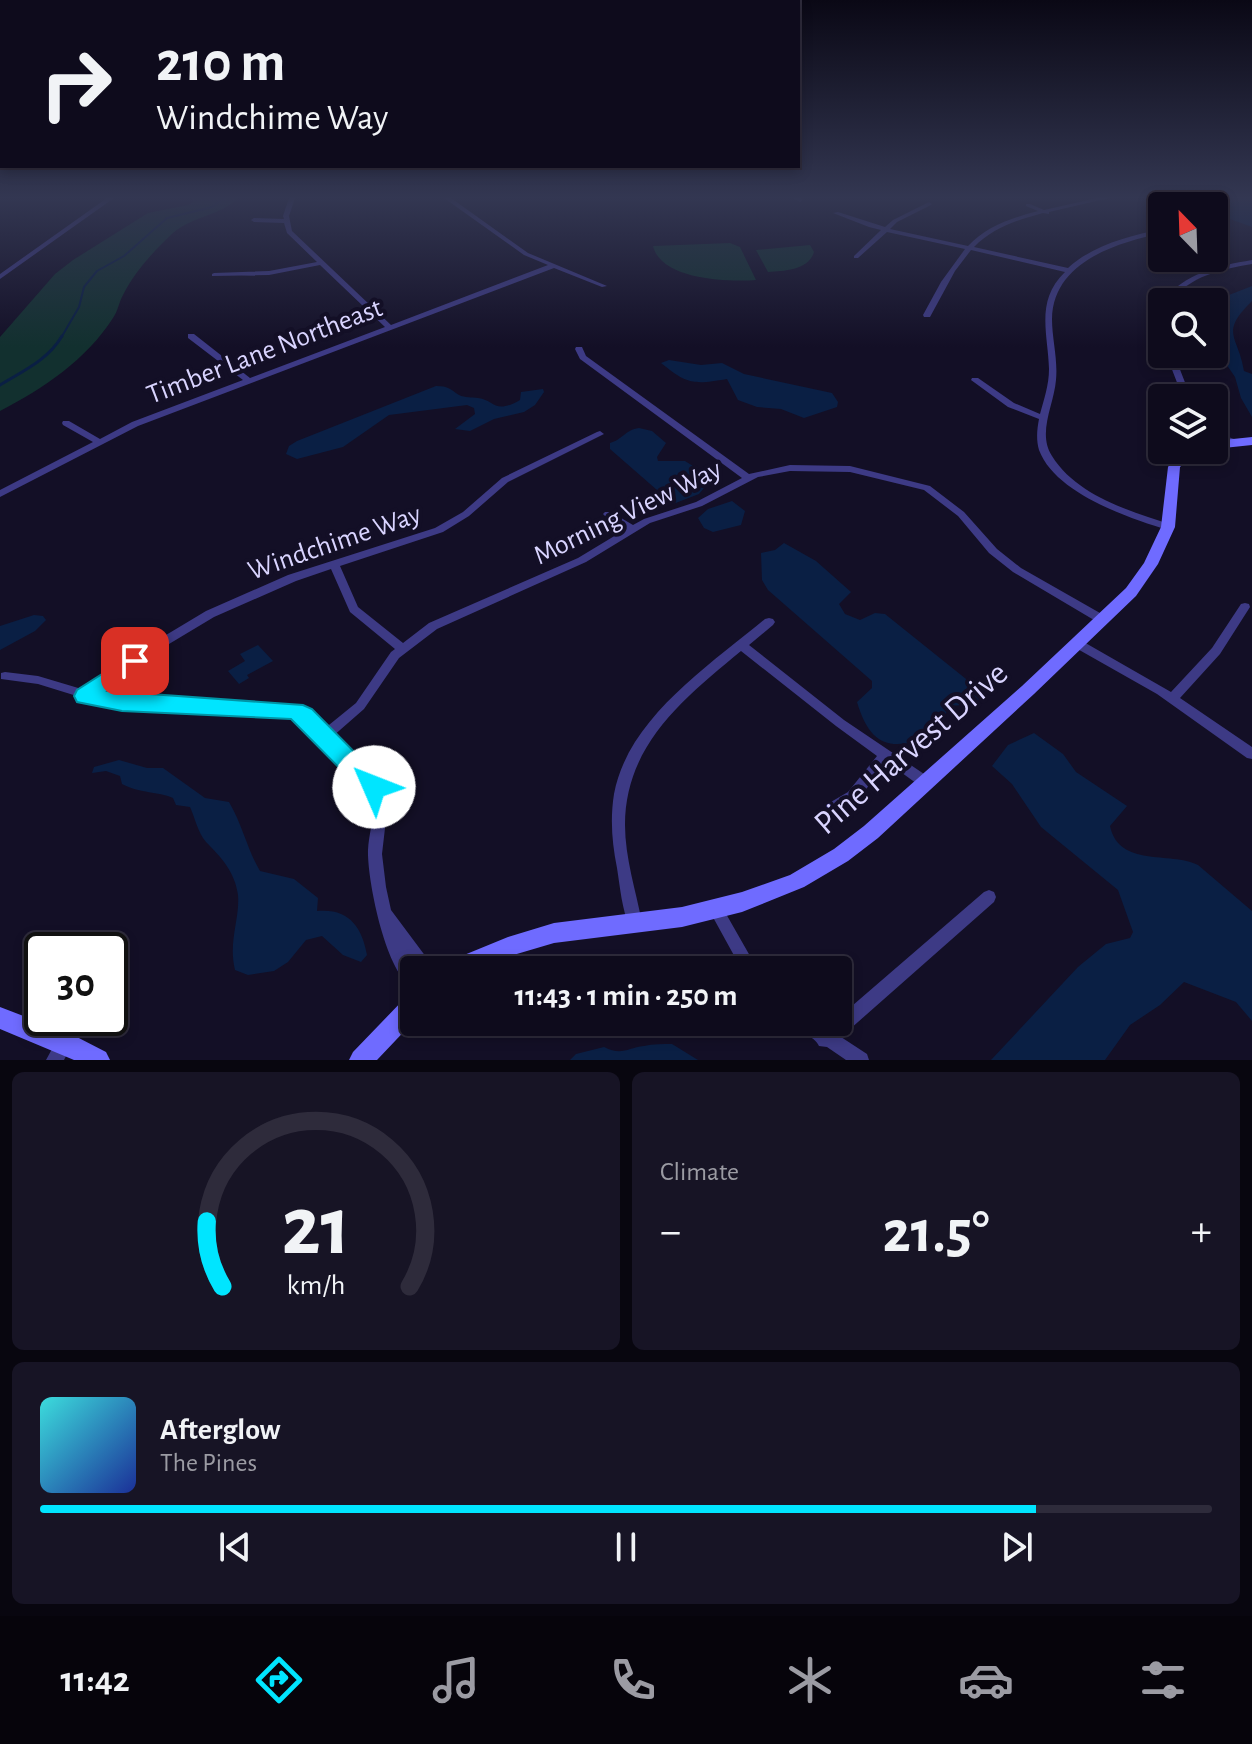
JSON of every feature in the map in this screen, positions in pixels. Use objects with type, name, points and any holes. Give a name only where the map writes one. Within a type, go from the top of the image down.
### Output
[{"type":"street","points":[[0,277],[41,247]]},
{"type":"street","points":[[305,247],[388,326]]},
{"type":"street","points":[[514,247],[604,286]]},
{"type":"street","points":[[856,257],[866,247]]},
{"type":"street","points":[[927,315],[943,285],[972,247]]},
{"type":"street","points":[[974,247],[1071,271]]},
{"type":"street","points":[[1107,247],[1071,271],[1057,288],[1049,305],[1052,379],[1042,444],[1046,456],[1064,476],[1106,503],[1168,527]]},
{"type":"street","points":[[1179,288],[1199,276],[1252,262]]},
{"type":"street","points":[[214,275],[269,273],[321,263]]},
{"type":"street","name":"Timber Lane Northeast","points":[[0,494],[98,441],[388,326],[552,266]]},
{"type":"street","points":[[191,336],[248,380]]},
{"type":"street","points":[[579,349],[580,354],[595,366],[748,478]]},
{"type":"street","points":[[975,380],[1011,405],[1044,418]]},
{"type":"street","points":[[66,423],[98,441]]},
{"type":"street","name":"Windchime Way","points":[[85,696],[210,614],[272,586],[439,530],[466,514],[505,480],[600,434]]},
{"type":"street","points":[[1228,440],[1234,442]]},
{"type":"street","points":[[1228,443],[1252,441]]},
{"type":"street","name":"Pine Harvest Drive","points":[[490,956],[541,936],[716,910],[770,892],[829,863],[871,832],[1078,644],[1144,575],[1168,527],[1176,464]]},
{"type":"street","name":"Morning View Way","points":[[323,737],[360,706],[381,671],[402,648],[443,621],[569,566],[608,547],[632,529],[655,518],[699,504],[748,478],[790,468],[827,467],[861,471],[920,485],[961,514],[993,551],[1017,570],[1103,620]]},
{"type":"street","points":[[608,514],[632,529]]},
{"type":"street","points":[[334,565],[354,609],[402,648]]},
{"type":"street","points":[[1172,698],[1216,651],[1245,607]]},
{"type":"street","points":[[635,923],[619,828],[621,794],[630,761],[659,716],[769,622]]},
{"type":"street","points":[[1078,644],[1172,698],[1252,754]]},
{"type":"street","points":[[742,646],[925,782]]},
{"type":"street","points":[[5,676],[38,680],[85,696],[122,702],[295,711],[304,716],[374,787],[380,797],[375,855],[379,891],[392,942],[400,956]]},
{"type":"street","points":[[829,810],[853,796],[885,755]]},
{"type":"street","points":[[825,1040],[989,897]]},
{"type":"street","points":[[716,910],[742,956]]},
{"type":"street","points":[[387,916],[417,956]]},
{"type":"street","points":[[0,1018],[60,1051],[98,1060]]},
{"type":"street","points":[[361,1060],[400,1020]]},
{"type":"street","points":[[820,1036],[861,1060]]},
{"type":"green space","points":[[93,247],[159,247],[139,270],[113,318],[90,347],[48,383],[0,411],[0,337],[55,274]]},
{"type":"green space","points":[[654,247],[740,247],[756,280],[697,276],[669,266]]},
{"type":"green space","points":[[811,247],[814,252],[801,266],[768,272],[756,250]]},
{"type":"water","points":[[1252,286],[1252,301],[1236,321],[1233,334],[1244,371],[1252,374],[1252,417],[1228,367],[1229,295]]},
{"type":"water","points":[[669,360],[701,365],[722,363],[744,374],[832,393],[838,402],[837,407],[804,418],[781,409],[757,407],[738,400],[727,379],[706,382],[684,379],[661,363]]},
{"type":"water","points":[[436,386],[500,406],[520,400],[521,392],[543,389],[544,392],[535,405],[524,412],[494,419],[470,431],[455,429],[475,414],[474,408],[467,405],[389,415],[343,447],[297,459],[286,454],[289,446],[297,441]]},
{"type":"water","points":[[639,428],[652,431],[666,443],[657,457],[658,461],[685,461],[709,476],[710,481],[699,494],[673,504],[610,449],[610,443]]},
{"type":"water","points":[[732,501],[745,511],[741,525],[713,532],[704,528],[698,518],[708,509]]},
{"type":"water","points":[[784,543],[816,561],[851,592],[839,604],[845,614],[860,620],[875,613],[885,614],[981,691],[981,698],[974,704],[950,706],[934,735],[895,744],[877,737],[869,729],[857,702],[872,688],[872,681],[768,590],[762,580],[761,553],[775,550]]},
{"type":"water","points":[[34,615],[43,616],[46,620],[35,631],[0,650],[0,626]]},
{"type":"water","points":[[258,645],[273,661],[247,675],[249,678],[239,684],[228,671],[245,661],[240,654]]},
{"type":"water","points":[[1034,733],[1063,754],[1076,772],[1127,806],[1110,826],[1115,839],[1124,848],[1147,856],[1198,865],[1252,911],[1252,1021],[1236,1002],[1184,982],[1160,1005],[1130,1025],[1105,1060],[991,1060],[1078,967],[1106,944],[1130,938],[1133,932],[1118,890],[1041,827],[1012,784],[992,766],[1008,745]]},
{"type":"water","points":[[119,760],[147,768],[163,768],[205,798],[229,802],[260,871],[294,879],[318,898],[317,911],[346,916],[362,936],[367,955],[361,962],[343,955],[322,936],[306,940],[288,962],[274,971],[248,975],[235,970],[233,949],[238,895],[231,872],[203,838],[190,807],[176,805],[173,798],[122,784],[120,776],[106,771],[92,773],[94,767]]},
{"type":"water","points":[[672,1044],[698,1060],[570,1060],[576,1054],[604,1047],[620,1051]]},
{"type":"waterway","points":[[61,338],[79,307],[84,287],[97,271],[134,247]]},
{"type":"waterway","points":[[0,385],[42,358],[62,336]]},
{"type":"route","points":[[135,661],[85,696],[107,701],[295,711],[304,716],[374,787]]}]
